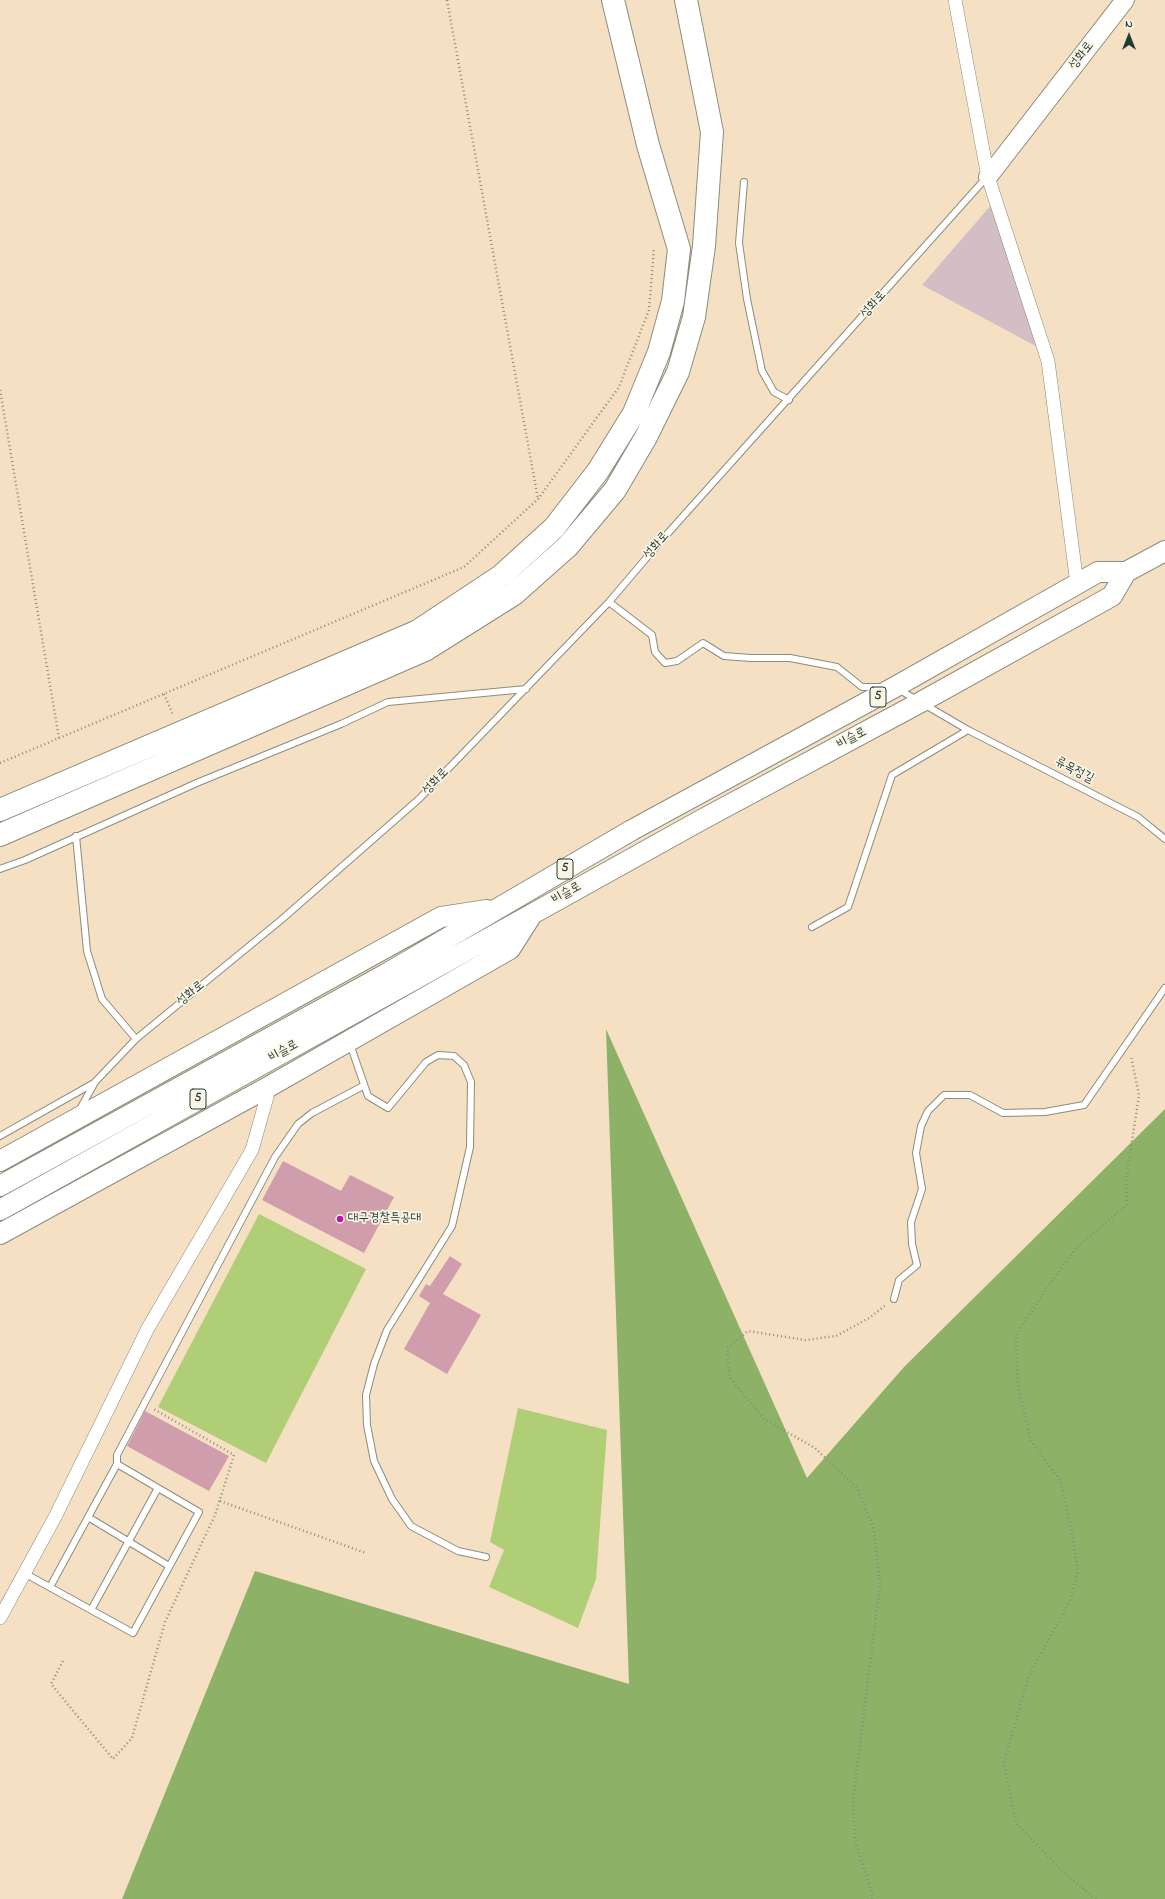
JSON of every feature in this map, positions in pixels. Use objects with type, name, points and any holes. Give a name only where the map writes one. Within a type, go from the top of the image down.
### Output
[{"type":"highway","points":[[0,810],[418,631],[501,576],[554,528],[598,471],[634,413],[659,352],[672,301],[679,249],[648,145],[613,0]]},
{"type":"highway","points":[[0,835],[425,650],[514,594],[568,546],[610,496],[646,437],[678,372],[694,316],[704,246],[712,132],[686,0]]},
{"type":"main road","name":"성화로","points":[[988,177],[1125,0]]},
{"type":"main road","name":"비슬로","points":[[0,1210],[391,982],[497,908],[632,830],[895,687],[1098,572],[1126,572],[1165,551]]},
{"type":"main road","name":"비슬로","points":[[0,1186],[391,982],[532,914],[717,811],[921,702],[1112,596],[1126,572]]},
{"type":"main road","points":[[0,1161],[441,917],[497,908]]},
{"type":"main road","points":[[0,1234],[270,1086],[510,949],[532,914]]},
{"type":"street","points":[[955,0],[988,177],[1048,361],[1076,584]]},
{"type":"street","points":[[0,1618],[55,1517],[148,1328],[252,1150],[270,1086]]},
{"type":"lane","name":"성화로","points":[[95,1082],[136,1039],[281,920],[420,800],[609,602],[660,542],[988,177]]},
{"type":"lane","points":[[744,182],[738,243],[762,371],[774,392],[789,400]]},
{"type":"lane","points":[[609,602],[652,635],[655,652],[665,663],[677,661],[703,643],[724,656],[790,658],[837,668],[862,687],[895,687]]},
{"type":"lane","name":"류목정길","points":[[895,687],[968,730],[1138,817],[1165,839]]},
{"type":"lane","points":[[0,869],[199,782],[341,724],[388,702],[526,689]]},
{"type":"lane","points":[[812,927],[848,907],[892,775],[968,730]]},
{"type":"lane","points":[[76,836],[87,951],[102,999],[136,1039]]},
{"type":"lane","points":[[894,1299],[899,1280],[917,1265],[912,1244],[911,1222],[922,1189],[916,1153],[921,1126],[928,1111],[944,1095],[970,1095],[1003,1113],[1045,1112],[1084,1105],[1165,988]]},
{"type":"lane","points":[[349,1041],[363,1086],[368,1096],[388,1108],[426,1062],[438,1055],[454,1056],[464,1065],[471,1082],[470,1147],[452,1226],[387,1330],[374,1364],[366,1395],[367,1425],[374,1461],[392,1499],[411,1526],[458,1551],[486,1557]]},
{"type":"lane","points":[[73,1121],[95,1082]]},
{"type":"lane","points":[[0,1136],[95,1082]]},
{"type":"lane","points":[[50,1587],[117,1464],[117,1455],[275,1157],[298,1124],[312,1113],[363,1086]]},
{"type":"lane","points":[[24,1573],[133,1633],[199,1512],[117,1464]]},
{"type":"lane","points":[[91,1610],[158,1488]]},
{"type":"lane","points":[[88,1517],[169,1566]]},
{"type":"path","points":[[447,0],[538,500]]},
{"type":"path","points":[[0,763],[464,566],[538,500],[619,387],[649,310],[654,248]]},
{"type":"path","points":[[0,390],[59,738]]},
{"type":"path","points":[[164,694],[174,717]]},
{"type":"path","points":[[1096,1899],[1065,1874],[1016,1823],[1004,1763],[1028,1678],[1070,1600],[1078,1570],[1072,1528],[1060,1480],[1031,1441],[1018,1386],[1016,1335],[1076,1248],[1127,1205],[1126,1180],[1139,1095],[1128,1041]]},
{"type":"path","points":[[872,1899],[873,1896],[855,1841],[853,1800],[880,1585],[874,1529],[857,1488],[815,1448],[764,1419],[730,1378],[727,1348],[748,1331],[805,1340],[836,1336],[870,1318],[894,1299]]},
{"type":"path","points":[[220,1501],[366,1553]]},
{"type":"shaded area","points":[[992,204],[1045,351],[922,285]]},
{"type":"green space","points":[[606,1029],[807,1478],[904,1367],[1165,1109],[1165,1899],[122,1899],[255,1571],[629,1684]]},
{"type":"green space","points":[[259,1214],[366,1269],[266,1463],[158,1407]]},
{"type":"green space","points":[[518,1408],[607,1430],[596,1579],[578,1628],[489,1587],[504,1550],[490,1542]]},
{"type":"building","name":"대구경찰특공대","points":[[283,1161],[341,1191],[350,1175],[394,1197],[364,1253],[262,1200]]},
{"type":"building","points":[[450,1256],[462,1264],[443,1294],[481,1315],[447,1374],[404,1349],[430,1303],[419,1296],[426,1284],[430,1286]]},
{"type":"building","points":[[145,1411],[229,1456],[209,1491],[127,1446]]},
{"type":"place","name":"대구경찰특공대","points":[[340,1219]]}]
